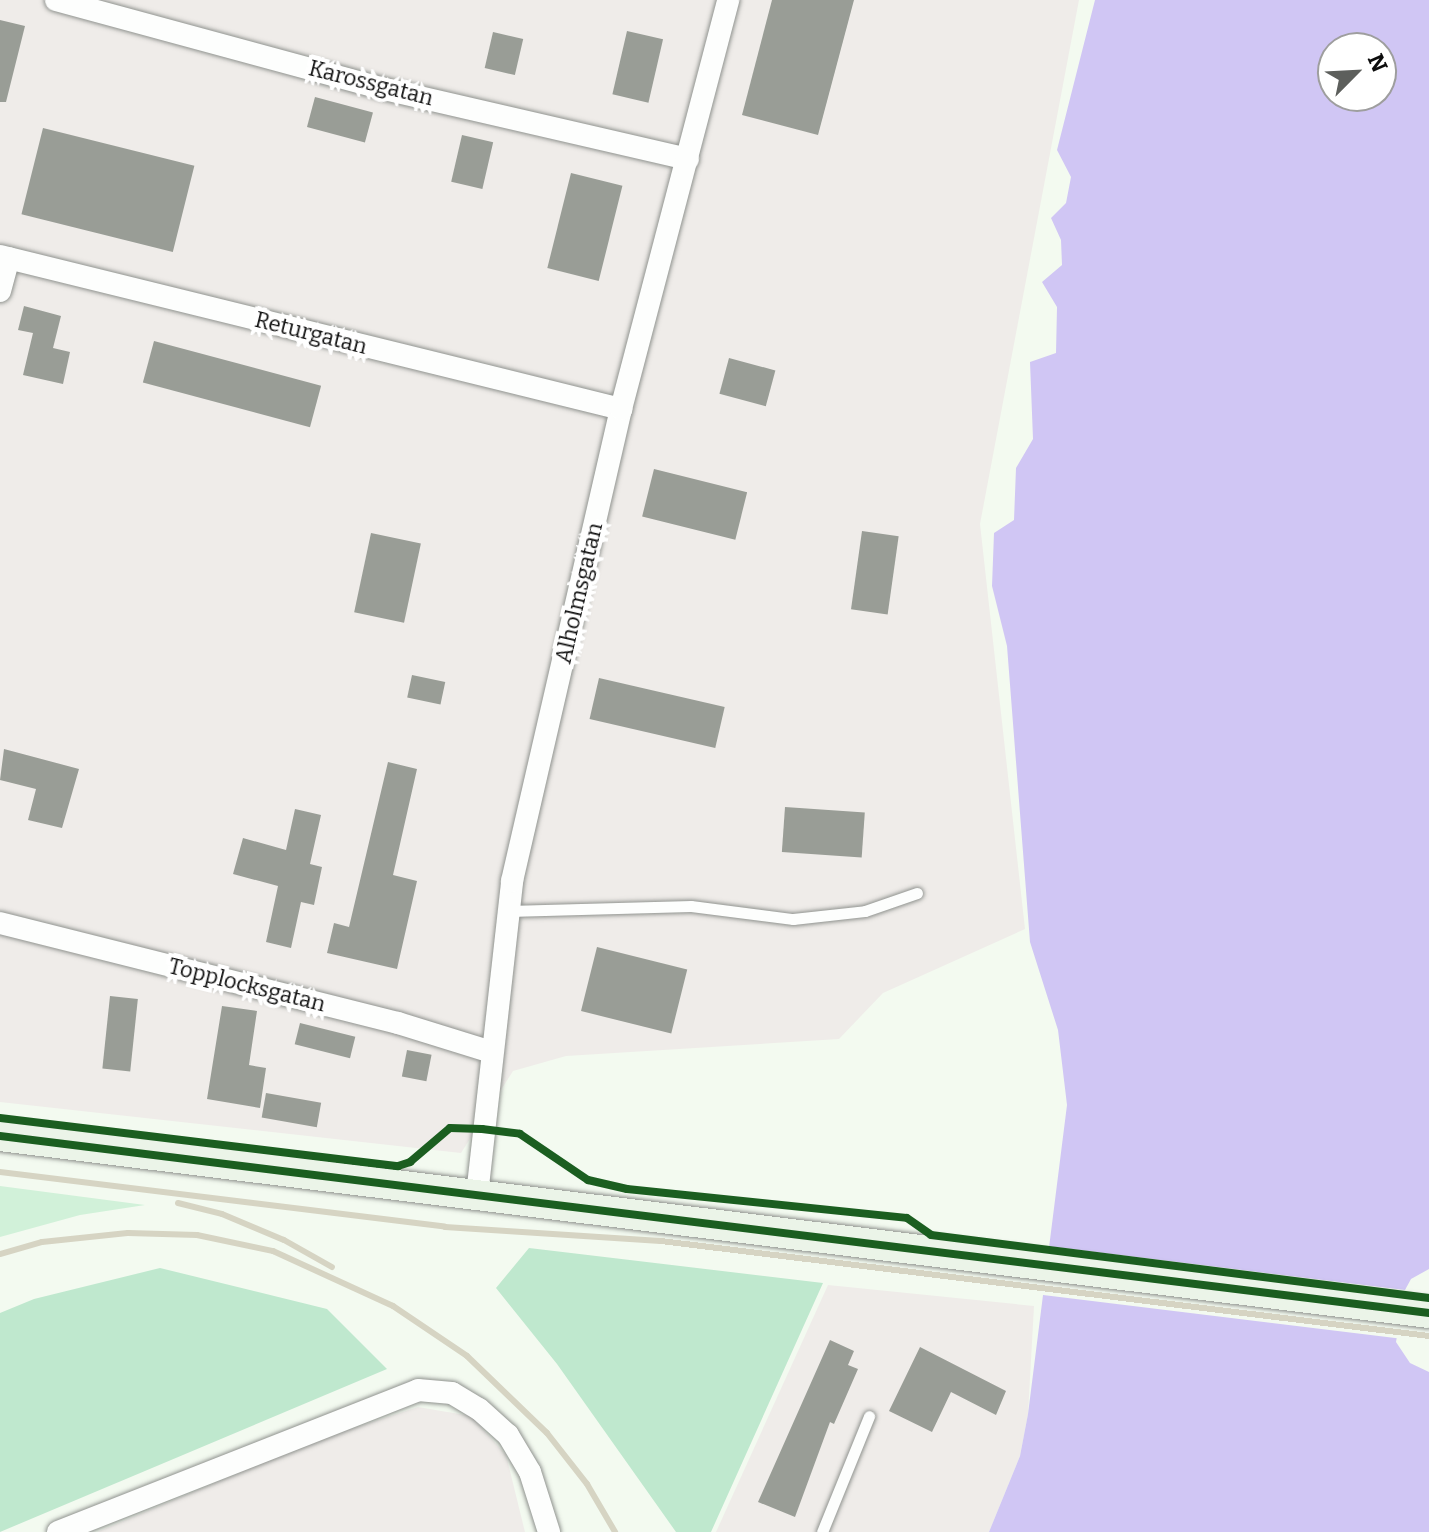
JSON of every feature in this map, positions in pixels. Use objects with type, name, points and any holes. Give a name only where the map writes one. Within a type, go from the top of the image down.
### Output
[{"type":"street","name":"Karossgatan","points":[[56,0],[380,88],[688,159]]},
{"type":"street","name":"Alholmsgatan","points":[[477,1195],[512,881],[621,409],[728,0]]},
{"type":"street","name":"Returgatan","points":[[4,257],[621,409]]},
{"type":"street","points":[[0,291],[4,257]]},
{"type":"street","name":"Topplocksgatan","points":[[0,923],[398,1023],[491,1052]]},
{"type":"street","points":[[0,1136],[1422,1312]]},
{"type":"street","points":[[58,1532],[418,1390],[452,1393],[479,1409],[508,1435],[530,1472],[549,1532]]},
{"type":"lane","points":[[508,911],[691,906],[793,919],[865,911],[917,893]]},
{"type":"lane","points":[[822,1532],[869,1416]]},
{"type":"shaded area","points":[[0,0],[1079,0],[980,524],[1025,929],[883,993],[839,1039],[566,1056],[513,1071],[461,1153],[0,1102]]},
{"type":"shaded area","points":[[1095,0],[1429,0],[1429,1269],[1411,1279],[1405,1290],[1396,1342],[1410,1363],[1429,1372],[1429,1532],[989,1532],[1020,1456],[1028,1414],[1067,1105],[1058,1030],[1030,942],[1007,646],[992,586],[994,533],[1014,520],[1016,468],[1033,439],[1030,362],[1056,353],[1057,307],[1042,282],[1062,265],[1061,240],[1051,218],[1066,203],[1071,177],[1057,150]]},
{"type":"shaded area","points":[[828,1285],[1034,1306],[1028,1414],[1020,1456],[989,1532],[716,1532]]},
{"type":"shaded area","points":[[418,1407],[471,1416],[506,1455],[525,1532],[97,1532],[320,1439]]},
{"type":"green space","points":[[0,1186],[145,1205],[80,1215],[0,1237]]},
{"type":"green space","points":[[529,1248],[823,1283],[711,1532],[676,1532],[557,1364],[496,1288]]},
{"type":"green space","points":[[160,1268],[327,1309],[387,1369],[0,1532],[0,1313],[34,1299]]},
{"type":"pier","points":[[1047,1246],[1409,1290],[1403,1339],[1041,1295]]},
{"type":"building","points":[[772,0],[854,0],[818,135],[742,115]]},
{"type":"building","points":[[0,20],[25,26],[6,102],[0,102]]},
{"type":"building","points":[[627,31],[663,39],[648,103],[612,94]]},
{"type":"building","points":[[493,32],[523,39],[515,75],[485,68]]},
{"type":"building","points":[[315,97],[373,113],[365,142],[307,127]]},
{"type":"building","points":[[43,128],[194,166],[173,252],[21,214]]},
{"type":"building","points":[[462,135],[493,142],[482,189],[451,182]]},
{"type":"building","points":[[571,173],[622,186],[599,281],[547,268]]},
{"type":"building","points":[[24,306],[61,316],[53,348],[70,352],[63,384],[23,375],[33,333],[18,330]]},
{"type":"building","points":[[154,341],[321,386],[310,427],[143,383]]},
{"type":"building","points":[[729,358],[775,370],[766,406],[719,394]]},
{"type":"building","points":[[654,469],[747,492],[735,540],[642,517]]},
{"type":"building","points":[[862,531],[899,536],[888,614],[851,609]]},
{"type":"building","points":[[371,533],[421,544],[404,623],[354,612]]},
{"type":"building","points":[[412,675],[445,682],[440,705],[407,697]]},
{"type":"building","points":[[599,678],[725,707],[715,748],[590,719]]},
{"type":"building","points":[[4,749],[79,769],[62,828],[28,820],[36,789],[0,780]]},
{"type":"building","points":[[388,762],[417,769],[393,875],[417,881],[397,969],[327,953],[334,923],[349,927]]},
{"type":"building","points":[[785,807],[865,813],[862,857],[782,852]]},
{"type":"building","points":[[295,809],[321,815],[310,864],[322,867],[314,905],[301,902],[291,948],[266,942],[278,886],[233,874],[243,838],[286,850]]},
{"type":"building","points":[[597,947],[687,969],[671,1034],[581,1011]]},
{"type":"building","points":[[110,996],[138,999],[130,1072],[102,1069]]},
{"type":"building","points":[[222,1006],[257,1011],[249,1065],[266,1068],[260,1108],[207,1099]]},
{"type":"building","points":[[300,1023],[355,1037],[350,1058],[295,1044]]},
{"type":"building","points":[[407,1050],[432,1055],[426,1081],[402,1077]]},
{"type":"building","points":[[266,1093],[321,1103],[317,1127],[262,1118]]},
{"type":"building","points":[[830,1340],[854,1351],[848,1365],[858,1369],[834,1424],[830,1422],[795,1517],[758,1502]]},
{"type":"building","points":[[920,1347],[1006,1391],[996,1415],[951,1392],[932,1432],[889,1411]]},
{"type":"railway","points":[[0,1172],[445,1227],[661,1241],[1429,1336]]},
{"type":"railway","points":[[178,1203],[222,1214],[284,1240],[332,1267]]},
{"type":"railway","points":[[0,1254],[42,1242],[128,1233],[197,1235],[273,1251],[393,1306],[467,1356],[547,1433],[587,1484],[615,1532]]},
{"type":"cycle path","points":[[0,1118],[398,1166],[410,1162],[450,1128],[482,1129],[520,1134],[588,1180],[627,1189],[907,1218],[931,1235],[1429,1298]]},
{"type":"cycle path","points":[[0,1136],[1429,1313]]}]
